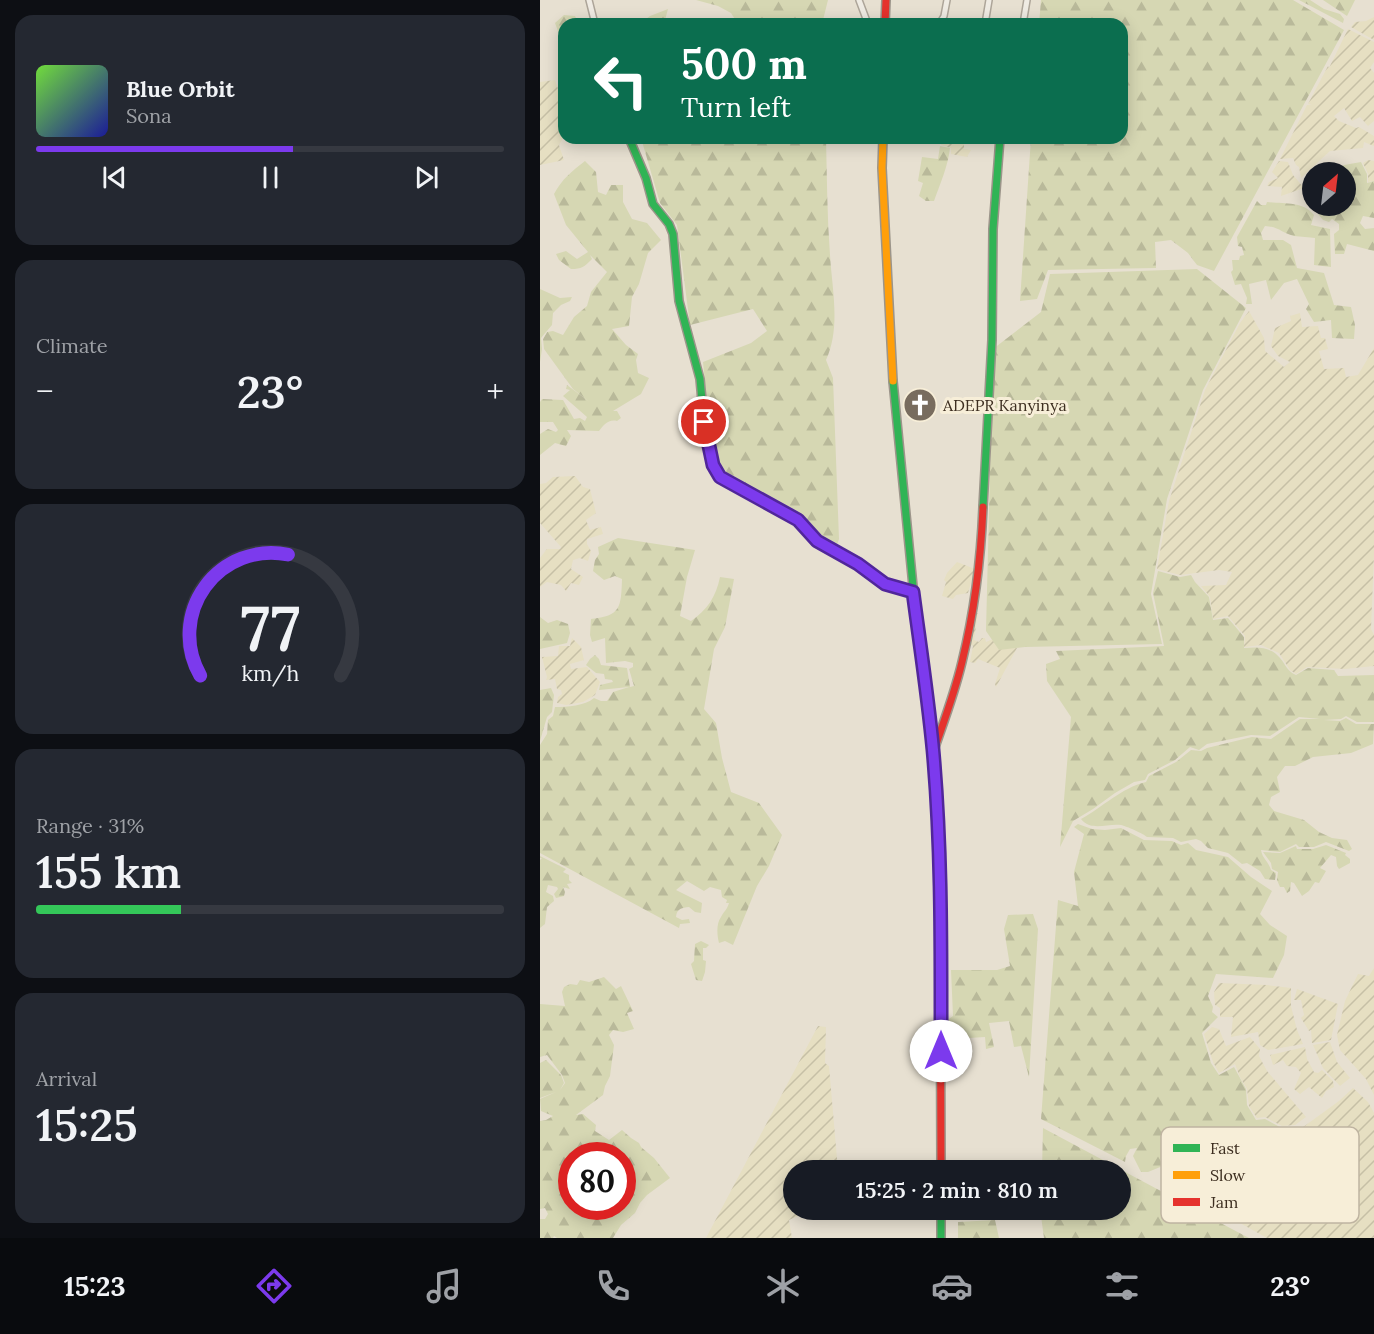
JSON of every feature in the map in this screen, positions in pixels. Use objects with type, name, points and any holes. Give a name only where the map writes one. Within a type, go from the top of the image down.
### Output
[{"type":"main road","points":[[885,18],[886,0]]},
{"type":"main road","points":[[632,144],[646,178],[653,204],[669,224],[673,234],[679,301],[700,379],[704,422],[717,474],[798,520],[817,541],[858,564],[885,584],[913,592]]},
{"type":"main road","points":[[883,144],[889,320],[897,432],[913,592],[933,752],[940,873],[941,1160]]},
{"type":"main road","points":[[933,752],[953,697],[963,660],[981,551],[992,340],[993,229],[1000,144]]},
{"type":"main road","points":[[941,1220],[941,1238]]},
{"type":"street","points":[[589,0],[594,18]]},
{"type":"street","points":[[859,0],[866,18]]},
{"type":"street","points":[[943,18],[947,0]]},
{"type":"street","points":[[986,18],[989,0]]},
{"type":"street","points":[[1024,18],[1027,0]]},
{"type":"shaded area","points":[[1374,17],[1374,40],[1351,27],[1355,22],[1366,21]]},
{"type":"shaded area","points":[[1348,29],[1374,42],[1374,62],[1370,68],[1374,73],[1374,121],[1368,126],[1360,117],[1352,121],[1344,108],[1334,116],[1339,121],[1356,128],[1359,127],[1374,136],[1374,146],[1364,142],[1363,148],[1330,151],[1318,162],[1302,162],[1301,178],[1299,167],[1293,158],[1280,159],[1307,105],[1312,105],[1308,104],[1328,66],[1329,68]]},
{"type":"shaded area","points":[[555,80],[558,89],[558,144],[564,160],[540,165],[540,82]]},
{"type":"shaded area","points":[[964,144],[964,149],[971,150],[967,157],[951,154],[951,148],[941,145]]},
{"type":"shaded area","points":[[1368,160],[1374,161],[1374,181],[1368,182],[1368,174],[1363,163]]},
{"type":"shaded area","points":[[1279,161],[1288,162],[1302,189],[1281,196],[1282,187],[1267,186],[1269,182],[1278,178],[1272,172]]},
{"type":"shaded area","points":[[1249,311],[1264,338],[1265,351],[1284,367],[1290,362],[1278,356],[1271,346],[1275,328],[1291,321],[1290,316],[1300,313],[1302,327],[1318,326],[1321,338],[1325,338],[1328,349],[1319,351],[1324,369],[1344,368],[1346,377],[1358,375],[1374,348],[1374,553],[1371,629],[1374,635],[1374,666],[1345,669],[1307,667],[1296,674],[1290,670],[1279,653],[1261,645],[1244,647],[1245,636],[1228,616],[1213,619],[1210,597],[1201,586],[1226,585],[1232,572],[1219,570],[1180,575],[1157,569],[1169,501],[1205,390],[1240,323]]},
{"type":"shaded area","points":[[575,476],[583,487],[590,489],[596,513],[586,520],[590,530],[601,527],[603,534],[587,539],[591,551],[588,561],[580,558],[573,560],[571,569],[583,577],[579,585],[571,583],[566,591],[561,585],[547,582],[540,587],[540,558],[547,549],[560,549],[561,547],[540,523],[540,484],[546,483],[553,477]]},
{"type":"shaded area","points":[[957,562],[975,569],[968,593],[956,595],[953,599],[942,596],[947,573]]},
{"type":"shaded area","points":[[973,613],[978,613],[974,640],[979,642],[985,638],[986,642],[993,639],[1017,648],[996,687],[1000,668],[978,659],[975,663],[970,662],[973,646],[969,644]]},
{"type":"shaded area","points":[[572,638],[581,647],[584,660],[570,664],[571,669],[587,667],[600,682],[595,695],[583,702],[566,705],[557,703],[558,697],[562,694],[561,690],[557,689],[555,679],[546,680],[542,657],[558,656],[559,646],[570,646]]},
{"type":"shaded area","points":[[1374,968],[1374,1095],[1366,1079],[1340,1050],[1337,1035],[1345,1001],[1358,974],[1369,976]]},
{"type":"shaded area","points":[[1219,983],[1291,988],[1291,1006],[1303,1044],[1268,1050],[1260,1045],[1258,1032],[1231,1037],[1233,1017],[1220,1017],[1220,1008],[1215,1005],[1214,992]]},
{"type":"shaded area","points":[[1297,989],[1338,1004],[1331,1040],[1312,1043],[1311,1030],[1309,1031],[1301,1018],[1304,1015],[1301,1000],[1294,1000]]},
{"type":"shaded area","points":[[818,1026],[826,1027],[825,1063],[829,1066],[837,1160],[783,1160],[783,1220],[789,1220],[792,1238],[706,1238]]},
{"type":"shaded area","points":[[1212,1027],[1219,1029],[1226,1046],[1250,1037],[1260,1049],[1259,1056],[1267,1071],[1306,1117],[1295,1125],[1282,1126],[1265,1117],[1257,1118],[1249,1106],[1247,1089],[1235,1064],[1219,1073],[1213,1062],[1204,1034]]},
{"type":"shaded area","points":[[1330,1042],[1337,1062],[1350,1078],[1340,1086],[1323,1068],[1313,1045]]},
{"type":"shaded area","points":[[1305,1047],[1307,1059],[1314,1072],[1318,1073],[1322,1070],[1333,1081],[1334,1087],[1326,1091],[1322,1098],[1309,1087],[1300,1094],[1294,1089],[1301,1073],[1296,1067],[1287,1066],[1283,1060],[1273,1065],[1270,1055]]},
{"type":"shaded area","points":[[1353,1088],[1368,1102],[1374,1113],[1374,1238],[1267,1238],[1240,1223],[1359,1223],[1359,1127],[1303,1127]]},
{"type":"green space","points":[[696,0],[828,0],[824,18],[734,18],[731,13],[718,6]]},
{"type":"green space","points":[[1041,0],[1293,0],[1344,30],[1214,271],[1197,265],[1188,253],[1171,240],[1155,242],[1156,268],[1048,270],[1037,299],[1020,301],[1031,144],[1128,144],[1128,18],[1040,18]]},
{"type":"green space","points":[[1299,0],[1310,0],[1324,9],[1340,14],[1344,19],[1343,23]]},
{"type":"green space","points":[[1323,0],[1355,0],[1347,16]]},
{"type":"green space","points":[[668,9],[666,18],[647,18]]},
{"type":"green space","points":[[564,15],[576,18],[561,18]]},
{"type":"green space","points":[[643,144],[826,144],[834,322],[831,348],[826,360],[833,378],[839,539],[836,548],[814,532],[802,517],[720,472],[709,425],[703,362],[751,343],[767,331],[753,309],[690,325],[677,225],[660,203]]},
{"type":"green space","points":[[940,146],[950,148],[948,161],[934,201],[926,201],[919,196],[923,183],[918,181],[922,157],[938,159]]},
{"type":"green space","points":[[585,161],[596,172],[598,192],[606,195],[611,185],[623,185],[623,202],[632,219],[647,223],[661,240],[648,253],[639,284],[632,297],[629,326],[612,329],[626,345],[638,354],[636,360],[638,373],[649,378],[641,394],[613,411],[617,411],[621,418],[617,421],[609,422],[599,431],[567,430],[571,436],[566,446],[555,443],[540,455],[540,434],[548,429],[556,432],[558,430],[553,422],[540,422],[542,399],[563,400],[574,419],[580,418],[585,421],[587,417],[563,396],[570,390],[566,389],[567,385],[591,403],[573,389],[544,349],[543,339],[547,332],[553,331],[563,335],[574,317],[587,306],[591,292],[607,272],[590,255],[592,259],[585,266],[571,269],[559,260],[556,254],[566,251],[577,259],[588,252],[566,225],[554,194],[560,184]]},
{"type":"green space","points":[[1361,162],[1367,174],[1367,183],[1374,181],[1374,218],[1363,216],[1360,223],[1365,229],[1374,228],[1374,251],[1347,244],[1344,254],[1335,254],[1334,234],[1339,230],[1339,224],[1332,219],[1329,222],[1323,220],[1320,216],[1356,216],[1356,163]]},
{"type":"green space","points":[[1257,201],[1261,205],[1266,205],[1267,202],[1302,206],[1302,216],[1314,216],[1311,225],[1330,229],[1331,267],[1314,265],[1315,238],[1294,236],[1265,226],[1261,233],[1263,240],[1283,240],[1291,245],[1297,268],[1324,273],[1334,305],[1351,307],[1355,325],[1354,339],[1332,338],[1331,320],[1314,322],[1306,309],[1309,304],[1297,279],[1284,283],[1271,300],[1266,280],[1249,284],[1252,304],[1246,304],[1247,298],[1241,284],[1235,285],[1231,272],[1233,270],[1232,260],[1239,260],[1240,256],[1244,255],[1242,247],[1238,246],[1237,237]]},
{"type":"green space","points":[[1197,269],[1246,308],[1203,390],[1167,499],[1151,594],[1162,644],[1025,647],[999,650],[986,631],[993,349],[1041,312],[1050,274]]},
{"type":"green space","points":[[540,289],[560,298],[572,297],[553,313],[552,325],[541,338],[540,362]]},
{"type":"green space","points":[[618,538],[695,550],[687,577],[680,616],[691,621],[710,602],[720,577],[734,579],[725,627],[714,649],[704,709],[716,723],[731,792],[759,803],[782,835],[769,866],[757,886],[733,945],[725,941],[719,943],[718,940],[718,923],[729,903],[726,903],[727,900],[722,897],[721,890],[710,887],[704,891],[687,881],[676,890],[702,903],[701,913],[689,907],[679,910],[676,917],[682,920],[689,919],[690,923],[680,924],[679,928],[540,853],[540,745],[547,734],[548,720],[553,716],[555,707],[581,704],[594,698],[607,701],[613,692],[629,687],[599,690],[600,685],[613,682],[605,679],[604,674],[596,673],[586,665],[595,655],[601,665],[627,668],[630,687],[634,686],[629,669],[633,667],[633,663],[625,661],[606,663],[605,638],[592,642],[590,635],[591,619],[601,618],[614,612],[620,603],[622,579],[615,576],[604,580],[593,571],[599,554],[598,547]]},
{"type":"green space","points":[[1158,571],[1180,577],[1191,575],[1209,597],[1213,620],[1228,618],[1244,637],[1244,648],[1272,651],[1296,675],[1308,668],[1334,670],[1338,676],[1374,675],[1374,722],[1357,722],[1346,716],[1341,719],[1324,720],[1340,721],[1346,718],[1356,724],[1374,724],[1373,744],[1351,753],[1313,757],[1295,766],[1285,766],[1277,777],[1280,792],[1271,797],[1269,805],[1274,811],[1304,820],[1319,832],[1332,838],[1347,840],[1352,849],[1349,851],[1326,842],[1314,847],[1299,847],[1296,844],[1280,852],[1261,850],[1271,870],[1276,873],[1275,880],[1265,879],[1260,871],[1247,863],[1242,864],[1228,853],[1208,848],[1196,839],[1181,842],[1173,838],[1147,837],[1121,825],[1095,826],[1081,819],[1120,793],[1146,782],[1149,776],[1176,762],[1191,750],[1201,751],[1252,737],[1271,739],[1300,719],[1320,719],[1299,717],[1270,736],[1251,735],[1207,744],[1199,750],[1190,747],[1175,760],[1148,774],[1145,780],[1134,782],[1073,821],[1060,847],[1071,717],[1047,681],[1046,664],[1060,659],[1056,651],[1164,646],[1153,593]]},
{"type":"green space","points":[[540,617],[548,623],[557,620],[568,624],[570,633],[567,643],[540,649]]},
{"type":"green space","points":[[551,688],[554,695],[552,712],[547,717],[540,741],[540,690]]},
{"type":"green space","points":[[1078,824],[1092,829],[1121,828],[1144,840],[1172,841],[1181,845],[1188,843],[1196,850],[1228,857],[1272,891],[1260,914],[1270,925],[1287,936],[1284,955],[1273,978],[1216,974],[1208,996],[1213,1007],[1212,1012],[1218,1017],[1202,1033],[1211,1063],[1219,1075],[1234,1067],[1246,1089],[1247,1105],[1256,1120],[1265,1119],[1280,1127],[1161,1127],[1161,1167],[1141,1172],[1133,1156],[1137,1148],[1130,1149],[1125,1160],[1121,1160],[1041,1119],[1058,900],[1078,906],[1074,872],[1084,834],[1074,827]]},
{"type":"green space","points":[[1326,845],[1346,853],[1350,863],[1339,869],[1336,857],[1331,855],[1320,868],[1326,871],[1319,883],[1315,882],[1302,896],[1294,883],[1291,882],[1290,891],[1287,893],[1284,887],[1280,887],[1277,880],[1278,872],[1272,869],[1271,863],[1263,852],[1280,853],[1296,846],[1297,849],[1313,849]]},
{"type":"green space","points":[[540,856],[566,869],[563,872],[569,875],[572,883],[567,884],[570,889],[563,887],[564,896],[556,898],[554,894],[557,887],[548,885],[546,892],[553,896],[554,901],[547,907],[545,924],[540,928],[540,860],[542,858]]},
{"type":"green space","points":[[1033,914],[1038,929],[1029,1077],[1021,1046],[1014,1047],[1009,1021],[989,1023],[994,1047],[986,1049],[985,1037],[969,1038],[964,1049],[969,1055],[969,1062],[957,1058],[954,1069],[945,1066],[946,1021],[953,1016],[951,970],[997,970],[1010,966],[1004,929],[1008,915]]},
{"type":"green space","points":[[701,941],[709,945],[703,948],[703,960],[706,961],[702,981],[696,980],[691,964],[694,961],[695,944]]},
{"type":"green space","points":[[604,977],[616,989],[621,986],[633,1011],[627,1013],[634,1029],[623,1032],[613,1030],[609,1035],[614,1045],[610,1076],[603,1095],[576,1115],[583,1114],[596,1125],[595,1131],[609,1140],[622,1130],[639,1143],[654,1158],[670,1178],[647,1195],[636,1211],[636,1142],[558,1142],[558,1220],[627,1220],[613,1238],[557,1238],[554,1236],[553,1238],[540,1238],[540,1219],[545,1219],[548,1214],[545,1208],[540,1209],[540,1121],[553,1116],[541,1111],[540,1099],[556,1092],[540,1098],[540,1063],[546,1060],[561,1075],[564,1083],[560,1090],[565,1083],[562,1075],[547,1055],[540,1057],[540,1004],[565,1006],[562,992],[564,987],[570,984],[577,985],[580,980],[589,982]]},
{"type":"green space","points":[[1043,1128],[1103,1160],[1042,1160]]},
{"type":"green space","points":[[1131,1175],[1161,1191],[1161,1223],[1221,1223],[1249,1238],[1044,1238],[1042,1220],[1131,1220]]},
{"type":"green space","points":[[995,1220],[999,1238],[958,1238],[958,1222]]},
{"type":"traffic: fast","points":[[632,144],[646,178],[653,204],[669,224],[673,234],[679,301],[700,379],[704,422],[713,465],[717,474],[783,512]]},
{"type":"traffic: fast","points":[[983,507],[992,340],[993,229],[1000,144]]},
{"type":"traffic: fast","points":[[893,381],[916,617]]},
{"type":"traffic: fast","points":[[941,1220],[941,1238]]},
{"type":"traffic: slow","points":[[883,144],[882,168],[893,381]]},
{"type":"traffic: slow","points":[[783,512],[798,520],[817,541],[858,564],[885,584],[913,592]]},
{"type":"traffic: jam","points":[[885,18],[886,0]]},
{"type":"traffic: jam","points":[[934,750],[956,684],[970,624],[981,545],[983,507]]},
{"type":"traffic: jam","points":[[916,617],[933,752],[940,873],[941,1160]]},
{"type":"place","name":"ADEPR Kanyinya","points":[[920,405]]},
{"type":"route","points":[[704,422],[713,465],[720,477],[798,520],[817,541],[858,564],[885,584],[913,592],[933,752],[940,873],[941,1051]]}]
